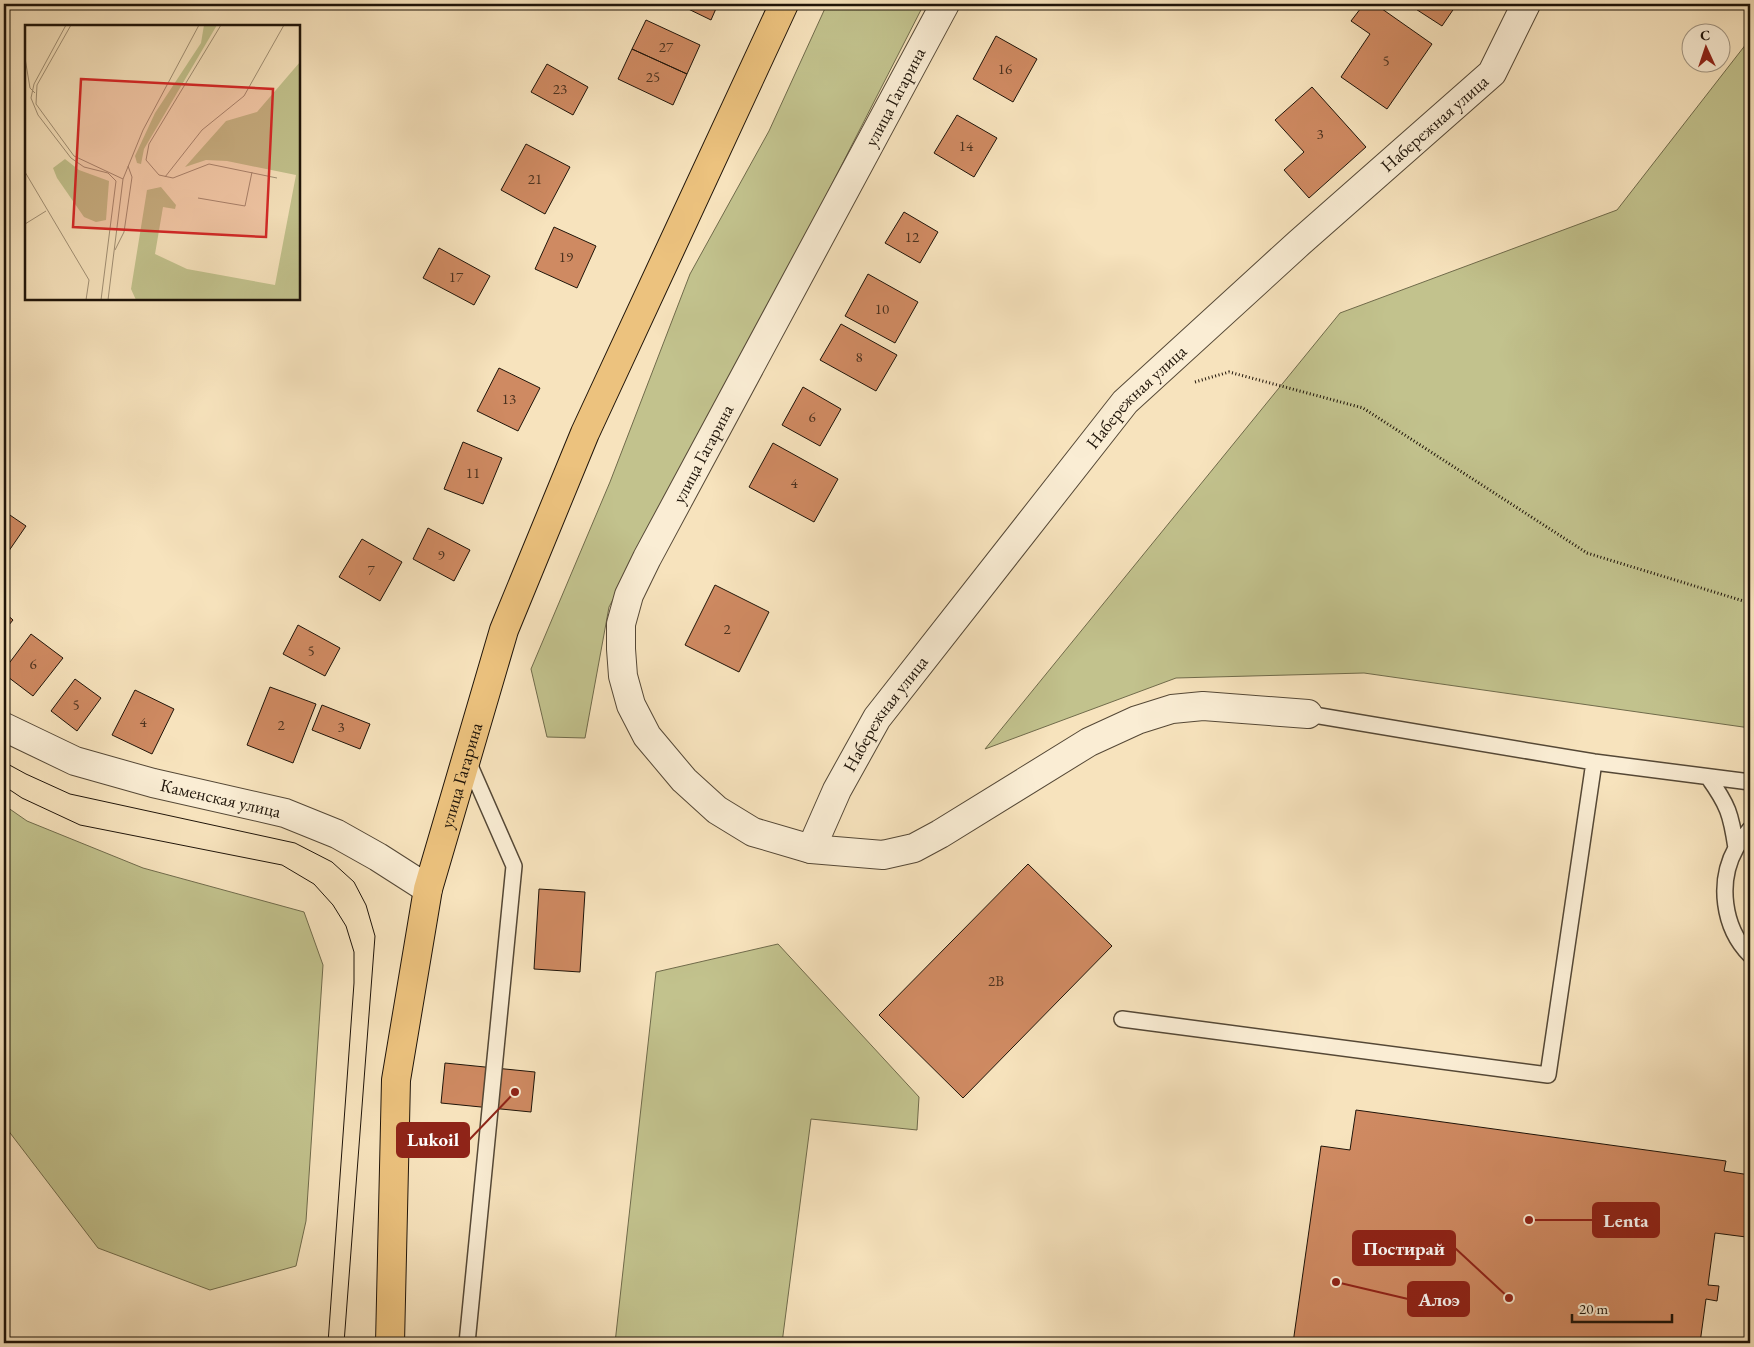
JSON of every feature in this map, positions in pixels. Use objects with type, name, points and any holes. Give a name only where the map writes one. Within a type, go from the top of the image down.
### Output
[{"type":"main road","name":"улица Гагарина","points":[[390,1343],[396,1080],[428,889],[466,758],[504,630],[585,433],[784,4]]},
{"type":"street","name":"улица Гагарина","points":[[945,4],[647,558],[629,595],[621,624],[620,649],[623,676],[631,705],[647,736],[684,780],[717,810],[753,832],[811,849],[883,855],[914,848],[1089,742],[1137,720],[1172,709],[1204,706],[1308,714]]},
{"type":"street","name":"Набережная улица","points":[[811,849],[837,790],[877,718],[1125,402],[1306,237],[1492,73],[1526,4]]},
{"type":"street","name":"Каменская улица","points":[[4,727],[75,761],[153,783],[285,813],[337,834],[378,857],[428,889]]},
{"type":"lane","points":[[1308,714],[1594,762],[1750,782]]},
{"type":"lane","points":[[466,758],[514,866],[467,1343]]},
{"type":"lane","points":[[1122,1019],[1548,1075],[1594,762]]},
{"type":"lane","points":[[1708,776],[1723,798],[1731,817],[1736,848]]},
{"type":"lane","points":[[1750,829],[1736,848],[1726,872],[1724,899],[1730,924],[1742,947],[1750,955]]},
{"type":"path","points":[[1191,383],[1229,372],[1363,408],[1587,553],[1750,603]]},
{"type":"green space","points":[[827,4],[924,4],[813,221],[609,607],[585,738],[547,737],[531,669],[610,482],[690,274],[769,131]]},
{"type":"green space","points":[[1750,39],[1750,728],[1364,673],[1176,678],[985,749],[1340,313],[1617,210],[1724,72],[1732,72],[1732,62]]},
{"type":"green space","points":[[4,805],[27,821],[143,868],[304,912],[323,965],[306,1221],[296,1266],[210,1290],[98,1248],[4,1125]]},
{"type":"green space","points":[[778,944],[919,1097],[917,1130],[811,1119],[782,1343],[615,1343],[656,972]]},
{"type":"building","points":[[678,4],[718,4],[711,20]]},
{"type":"building","points":[[1364,4],[1375,4],[1432,44],[1387,109],[1341,77],[1370,34],[1351,21]]},
{"type":"building","points":[[1408,4],[1457,4],[1442,26]]},
{"type":"building","points":[[646,20],[700,45],[687,74],[632,49]]},
{"type":"building","points":[[996,36],[1037,59],[1013,102],[973,79]]},
{"type":"building","points":[[632,49],[687,74],[673,105],[618,79]]},
{"type":"building","points":[[547,64],[588,87],[573,115],[531,92]]},
{"type":"building","points":[[1312,87],[1366,147],[1309,198],[1284,170],[1304,152],[1275,120]]},
{"type":"building","points":[[957,115],[997,138],[974,177],[934,153]]},
{"type":"building","points":[[526,144],[570,167],[545,214],[501,190]]},
{"type":"building","points":[[904,212],[938,232],[920,263],[885,243]]},
{"type":"building","points":[[554,227],[596,246],[577,288],[535,269]]},
{"type":"building","points":[[439,248],[490,276],[474,305],[423,278]]},
{"type":"building","points":[[868,274],[918,302],[895,343],[845,316]]},
{"type":"building","points":[[841,324],[897,355],[876,391],[820,360]]},
{"type":"building","points":[[499,368],[540,388],[518,431],[477,411]]},
{"type":"building","points":[[803,387],[841,409],[820,446],[782,425]]},
{"type":"building","points":[[463,442],[502,458],[483,504],[444,489]]},
{"type":"building","points":[[773,443],[838,479],[814,522],[749,487]]},
{"type":"building","points":[[4,511],[26,526],[4,558]]},
{"type":"building","points":[[428,528],[470,550],[454,581],[413,559]]},
{"type":"building","points":[[362,539],[402,562],[380,601],[339,577]]},
{"type":"building","points":[[715,585],[769,612],[739,672],[685,645]]},
{"type":"building","points":[[4,612],[13,620],[4,631]]},
{"type":"building","points":[[298,625],[340,648],[325,676],[283,654]]},
{"type":"building","points":[[31,634],[63,658],[33,696],[4,674],[4,670]]},
{"type":"building","points":[[75,679],[101,698],[77,731],[51,711]]},
{"type":"building","points":[[270,687],[316,704],[293,763],[247,745]]},
{"type":"building","points":[[135,690],[174,709],[152,754],[112,735]]},
{"type":"building","points":[[322,705],[370,724],[360,749],[312,730]]},
{"type":"building","points":[[1028,864],[1112,946],[963,1098],[879,1015]]},
{"type":"building","points":[[539,889],[585,892],[580,972],[534,969]]},
{"type":"building","points":[[445,1063],[535,1072],[531,1112],[441,1103]]},
{"type":"building","points":[[1356,1110],[1726,1161],[1724,1171],[1750,1175],[1750,1207],[1746,1237],[1715,1233],[1708,1285],[1719,1286],[1717,1301],[1706,1299],[1700,1343],[1293,1343],[1321,1146],[1350,1150]]},
{"type":"tram line","points":[[4,762],[70,794],[295,843],[332,862],[354,882],[366,905],[375,936],[344,1343]]},
{"type":"tram line","points":[[4,786],[22,798],[80,825],[282,865],[314,884],[333,905],[346,926],[354,952],[354,983],[328,1343]]},
{"type":"place","name":"Lukoil","points":[[515,1092]]},
{"type":"place","name":"Lenta","points":[[1529,1220]]},
{"type":"place","name":"Алоэ","points":[[1336,1282]]},
{"type":"place","name":"Постирай","points":[[1509,1298]]}]
